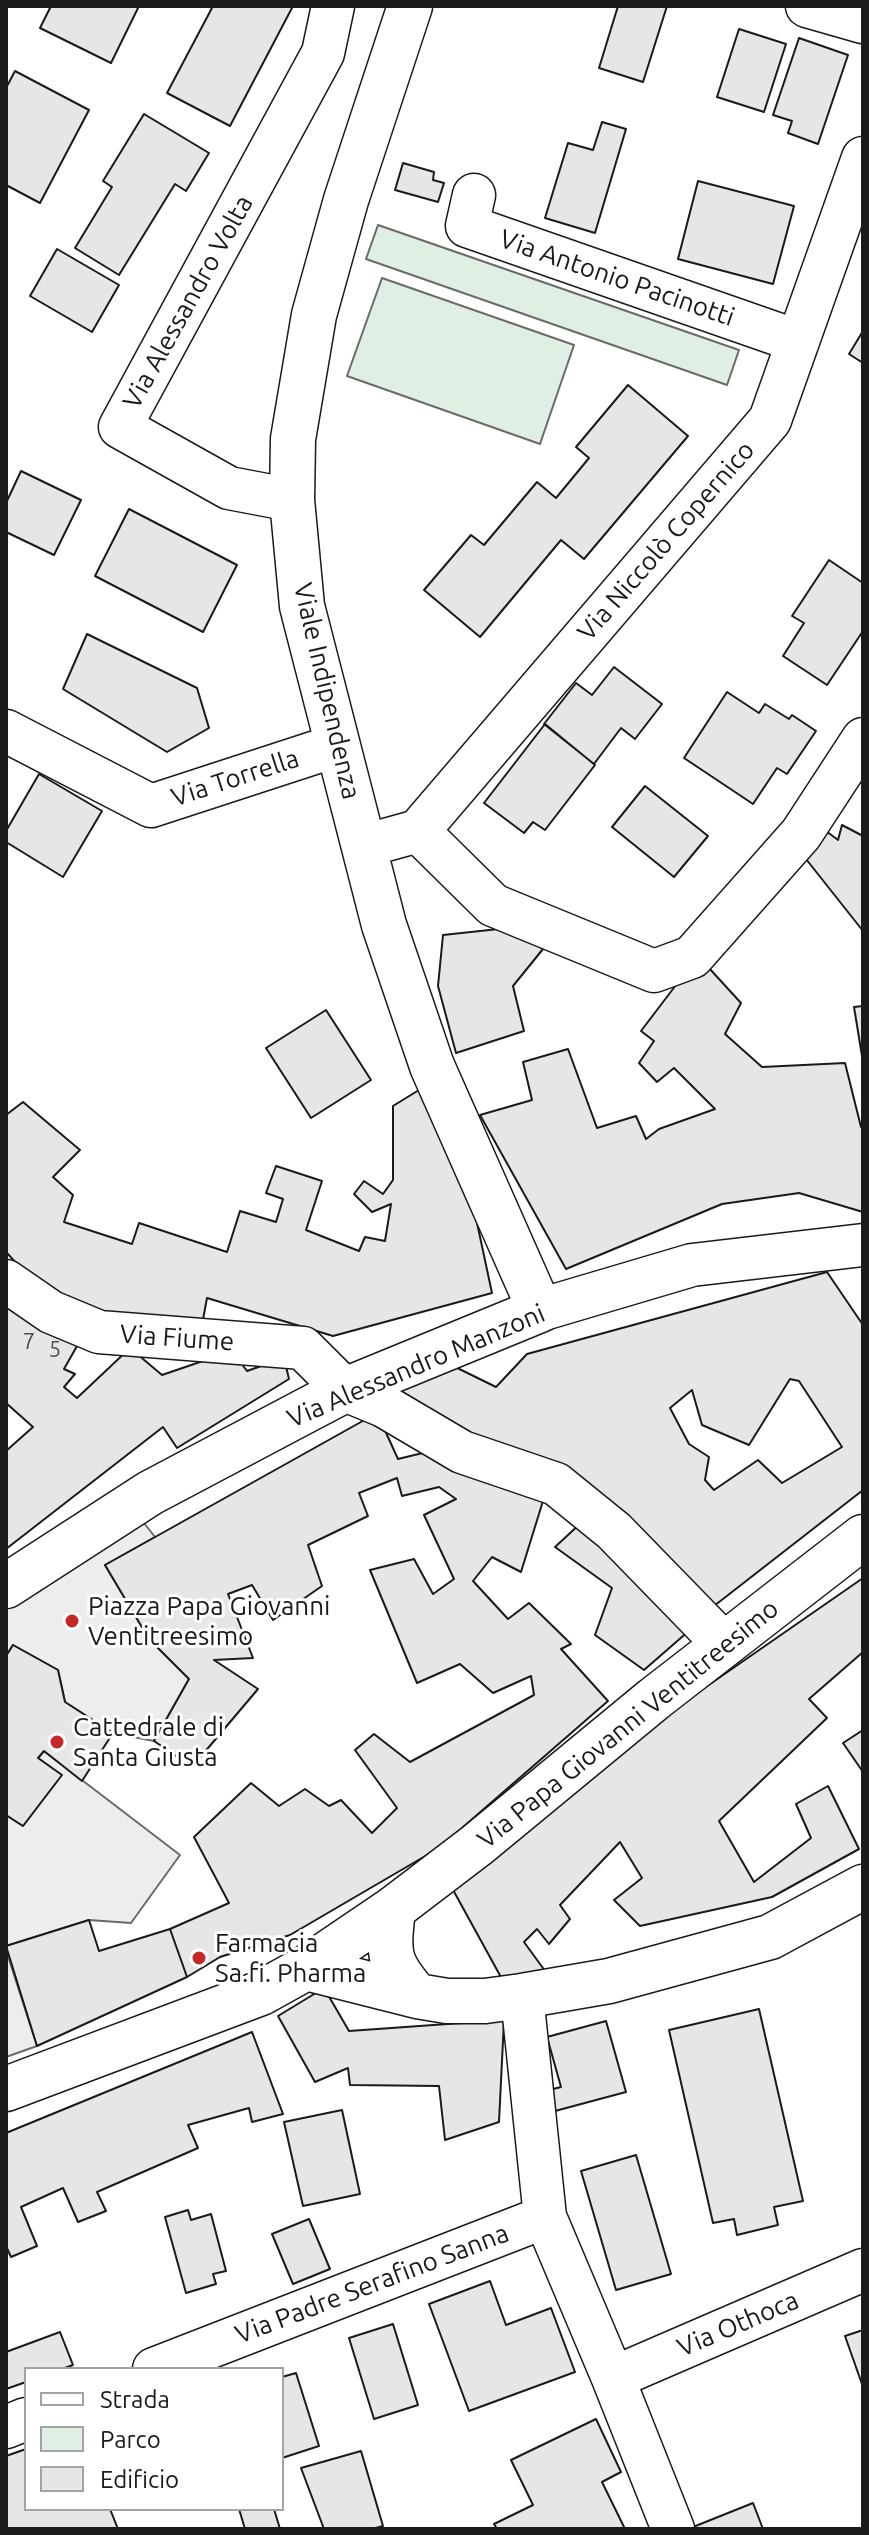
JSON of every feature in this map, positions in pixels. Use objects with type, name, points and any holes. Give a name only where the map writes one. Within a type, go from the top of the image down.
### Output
[{"type":"main road","name":"Viale Indipendenza","points":[[410,6],[346,200],[314,315],[293,439],[292,500],[302,606],[384,925],[432,1066],[540,1310]]},
{"type":"main road","name":"Via Alessandro Manzoni","points":[[6,1586],[150,1493],[345,1390],[540,1310]]},
{"type":"main road","name":"Via Papa Giovanni Ventitreesimo","points":[[6,2089],[261,1993],[306,1968],[393,1909],[477,1845],[654,1699],[863,1537]]},
{"type":"main road","points":[[306,1968],[447,2001],[485,2001],[522,1996],[609,1981],[770,1937],[863,1887]]},
{"type":"main road","points":[[393,1909],[389,1947],[397,1973],[417,1996]]},
{"type":"street","name":"Via Alessandro Volta","points":[[292,500],[229,488],[120,427],[323,53],[333,6]]},
{"type":"street","points":[[807,6],[863,22]]},
{"type":"street","name":"Via Niccolò Copernico","points":[[418,831],[770,420],[863,158]]},
{"type":"street","name":"Via Antonio Pacinotti","points":[[474,195],[467,226],[797,341]]},
{"type":"street","name":"Via Torrella","points":[[6,731],[151,806],[338,745]]},
{"type":"street","points":[[364,846],[418,831],[493,905],[654,971],[692,957],[801,834],[863,739]]},
{"type":"street","name":"Via Alessandro Manzoni","points":[[540,1310],[692,1265],[863,1245]]},
{"type":"street","name":"Via Fiume","points":[[6,1281],[51,1312],[99,1332],[303,1348],[345,1390]]},
{"type":"street","points":[[345,1390],[384,1406],[462,1452],[556,1484],[614,1531],[725,1645]]},
{"type":"street","points":[[522,1996],[545,2217],[673,2529]]},
{"type":"street","name":"Via Padre Serafino Sanna","points":[[159,2367],[545,2217]]},
{"type":"street","name":"Via Othoca","points":[[613,2378],[863,2270]]},
{"type":"green space","points":[[378,225],[739,350],[727,385],[366,259]]},
{"type":"green space","points":[[382,278],[574,345],[540,444],[347,376]]},
{"type":"shaded area","name":"Piazza Papa Giovanni Ventitreesimo","points":[[133,1509],[155,1537],[105,1565],[149,1639],[189,1679],[154,1741],[113,1733],[65,1702],[58,1670],[13,1645],[6,1656],[6,1604]]},
{"type":"shaded area","points":[[44,1751],[180,1855],[131,1923],[89,1920],[6,1946],[6,1815],[23,1826],[61,1775],[38,1758]]},
{"type":"shaded area","points":[[6,1950],[37,2046],[6,2057]]},
{"type":"building","points":[[51,6],[139,6],[111,63],[40,28]]},
{"type":"building","points":[[213,6],[293,6],[230,126],[167,93]]},
{"type":"building","points":[[618,6],[667,6],[643,82],[599,68]]},
{"type":"building","points":[[739,29],[786,44],[764,112],[717,97]]},
{"type":"building","points":[[799,38],[848,55],[818,144],[788,133],[792,121],[773,115]]},
{"type":"building","points":[[15,71],[89,110],[40,203],[6,185],[6,88]]},
{"type":"building","points":[[144,114],[209,153],[186,191],[175,184],[119,275],[75,248],[112,187],[103,181]]},
{"type":"building","points":[[602,122],[626,129],[595,233],[545,218],[568,143],[593,150]]},
{"type":"building","points":[[403,163],[434,172],[433,180],[444,183],[438,202],[395,190]]},
{"type":"building","points":[[698,181],[794,206],[773,284],[678,259]]},
{"type":"building","points":[[57,249],[119,285],[92,332],[30,296]]},
{"type":"building","points":[[863,331],[863,363],[849,354]]},
{"type":"building","points":[[628,385],[688,436],[584,559],[561,540],[480,637],[424,590],[471,535],[484,545],[537,482],[556,498],[589,458],[576,447]]},
{"type":"building","points":[[21,471],[81,500],[54,555],[6,532],[6,503]]},
{"type":"building","points":[[129,509],[237,565],[203,632],[95,576]]},
{"type":"building","points":[[829,560],[863,583],[863,631],[827,685],[783,656],[804,623],[792,616]]},
{"type":"building","points":[[87,634],[197,688],[209,728],[167,752],[63,689]]},
{"type":"building","points":[[614,667],[662,704],[635,739],[621,728],[594,764],[544,724],[576,683],[592,695]]},
{"type":"building","points":[[727,692],[759,713],[765,704],[789,719],[792,715],[816,731],[787,774],[777,768],[753,804],[684,758]]},
{"type":"building","points":[[545,724],[595,765],[545,830],[533,822],[524,833],[484,803]]},
{"type":"building","points":[[39,774],[102,811],[63,877],[6,842],[6,831]]},
{"type":"building","points":[[645,786],[708,836],[674,877],[612,827]]},
{"type":"building","points":[[842,825],[863,836],[863,931],[806,859],[822,828],[838,840]]},
{"type":"building","points":[[508,928],[543,949],[513,986],[524,1031],[456,1053],[438,986],[443,935]]},
{"type":"building","points":[[698,956],[741,1003],[725,1034],[762,1067],[845,1063],[863,1127],[863,1212],[799,1193],[722,1204],[566,1269],[480,1115],[532,1100],[523,1062],[568,1049],[597,1128],[636,1116],[646,1139],[659,1129],[715,1109],[674,1068],[657,1082],[639,1063],[654,1041],[641,1031]]},
{"type":"building","points":[[863,1006],[863,1056],[862,1056],[854,1007]]},
{"type":"building","points":[[326,1010],[371,1080],[311,1118],[266,1048]]},
{"type":"building","points":[[419,1090],[464,1162],[492,1293],[333,1336],[207,1298],[202,1325],[65,1316],[6,1252],[6,1115],[23,1102],[80,1150],[53,1177],[73,1195],[64,1222],[132,1244],[139,1223],[227,1252],[240,1211],[276,1222],[283,1199],[266,1193],[276,1166],[322,1181],[306,1230],[359,1251],[365,1237],[385,1241],[391,1204],[372,1212],[354,1194],[364,1181],[383,1194],[393,1180],[393,1106]]},
{"type":"building","points":[[827,1272],[863,1325],[863,1490],[705,1613],[587,1493],[388,1398],[439,1359],[496,1387],[527,1354]],"holes":[[[790,1379],[799,1381],[842,1447],[782,1483],[758,1460],[714,1490],[705,1480],[709,1457],[689,1444],[670,1408],[692,1390],[702,1425],[749,1445]]]},
{"type":"building","points":[[6,1301],[81,1339],[64,1369],[75,1374],[64,1387],[77,1398],[130,1348],[162,1375],[232,1351],[247,1371],[284,1358],[289,1379],[177,1448],[163,1427],[6,1549],[6,1451],[33,1427],[6,1403]]},
{"type":"building","points":[[377,1413],[398,1459],[435,1450],[547,1488],[521,1572],[492,1557],[473,1581],[508,1619],[529,1603],[571,1644],[561,1649],[608,1701],[439,1848],[290,1935],[220,1957],[187,1977],[170,1929],[229,1903],[194,1837],[251,1783],[279,1806],[305,1789],[329,1806],[341,1800],[372,1833],[397,1808],[355,1750],[374,1734],[410,1762],[534,1695],[531,1676],[493,1693],[460,1664],[417,1683],[370,1570],[414,1559],[433,1594],[454,1579],[424,1515],[456,1499],[439,1487],[402,1496],[397,1478],[359,1493],[368,1516],[308,1545],[322,1586],[273,1620],[252,1585],[228,1594],[253,1658],[214,1660],[258,1689],[192,1767],[154,1741],[189,1679],[149,1639],[105,1565]]},
{"type":"building","points":[[582,1522],[698,1623],[644,1670],[595,1635],[612,1588],[555,1547]]},
{"type":"building","points":[[863,1578],[863,1652],[809,1699],[827,1718],[719,1821],[754,1882],[811,1838],[796,1804],[828,1786],[859,1849],[772,1897],[640,1926],[614,1900],[642,1878],[620,1842],[560,1905],[570,1919],[549,1944],[537,1929],[524,1942],[548,1975],[502,1979],[452,1888],[615,1750]]},
{"type":"building","name":"Cattedrale di Santa Giusta","points":[[13,1645],[58,1670],[65,1702],[113,1733],[82,1781],[44,1751],[38,1758],[62,1775],[23,1826],[6,1815],[6,1656]]},
{"type":"building","points":[[863,1730],[863,1772],[843,1743]]},
{"type":"building","points":[[89,1920],[99,1951],[170,1929],[187,1977],[37,2046],[6,1946]]},
{"type":"building","points":[[324,1988],[349,2031],[504,2020],[499,2122],[445,2140],[439,2086],[350,2085],[348,2068],[315,2082],[278,2016]]},
{"type":"building","points":[[759,2009],[803,2201],[774,2207],[778,2225],[737,2235],[734,2219],[713,2223],[669,2030]]},
{"type":"building","points":[[606,2021],[626,2092],[555,2111],[549,2090],[561,2087],[547,2037]]},
{"type":"building","points":[[252,2032],[283,2114],[252,2122],[249,2108],[188,2125],[198,2148],[97,2192],[106,2211],[78,2222],[63,2188],[21,2207],[37,2246],[11,2257],[6,2246],[6,2133]]},
{"type":"building","points":[[342,2110],[360,2194],[303,2206],[284,2122]]},
{"type":"building","points":[[636,2155],[671,2274],[616,2290],[581,2171]]},
{"type":"building","points":[[188,2210],[191,2220],[211,2214],[226,2271],[213,2274],[216,2284],[186,2293],[165,2217]]},
{"type":"building","points":[[309,2219],[330,2269],[293,2284],[272,2234]]},
{"type":"building","points":[[490,2281],[506,2325],[551,2308],[575,2372],[469,2411],[429,2304]]},
{"type":"building","points":[[393,2324],[418,2405],[374,2419],[349,2338]]},
{"type":"building","points":[[863,2330],[863,2387],[845,2336]]},
{"type":"building","points":[[60,2332],[73,2365],[24,2367],[24,2383],[6,2389],[6,2352]]},
{"type":"building","points":[[296,2373],[319,2446],[284,2457],[284,2376]]},
{"type":"building","points":[[596,2419],[621,2472],[602,2482],[625,2529],[497,2529],[494,2524],[533,2505],[511,2460]]},
{"type":"building","points":[[24,2450],[24,2511],[111,2511],[118,2529],[6,2529],[6,2456]]},
{"type":"building","points":[[361,2451],[383,2526],[372,2529],[324,2529],[301,2468]]},
{"type":"building","points":[[753,2503],[763,2529],[693,2529],[693,2527]]},
{"type":"building","points":[[240,2511],[275,2511],[280,2529],[245,2529]]},
{"type":"place","name":"Piazza Papa Giovanni Ventitreesimo","points":[[72,1621]]},
{"type":"place","name":"Cattedrale di Santa Giusta","points":[[57,1742]]},
{"type":"place","name":"Farmacia Sa.fi. Pharma","points":[[199,1958]]}]
